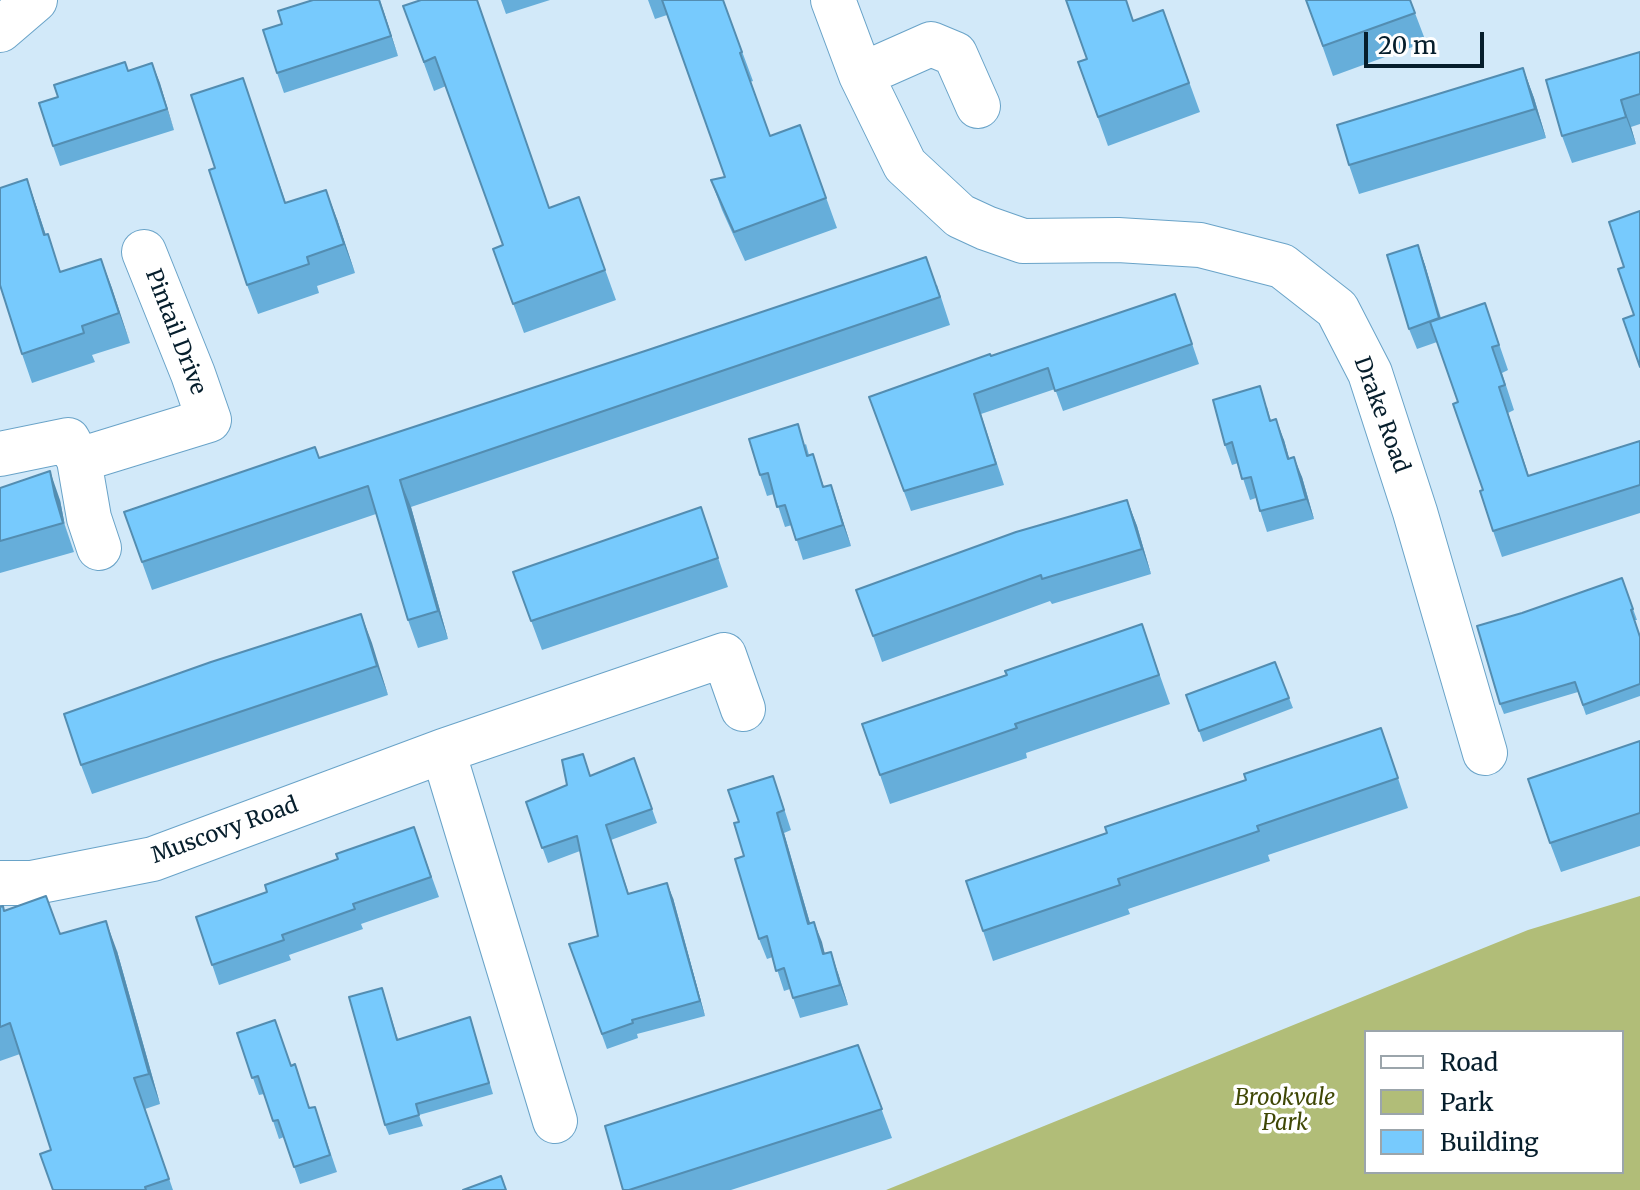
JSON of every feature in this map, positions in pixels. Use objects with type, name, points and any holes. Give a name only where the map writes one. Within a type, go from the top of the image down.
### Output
[{"type":"street","points":[[0,30],[35,0]]},
{"type":"street","name":"Drake Road","points":[[833,0],[861,75],[905,165],[960,216],[1023,241],[1118,240],[1213,248],[1282,266],[1337,309],[1370,373],[1415,512],[1485,753]]},
{"type":"street","points":[[861,75],[931,44],[955,54],[978,106]]},
{"type":"street","name":"Pintail Drive","points":[[79,460],[209,420],[144,252]]},
{"type":"street","points":[[0,454],[68,440],[79,460],[89,518],[99,548]]},
{"type":"street","name":"Muscovy Road","points":[[0,883],[31,883],[153,859],[443,751],[724,655],[743,709]]},
{"type":"street","points":[[443,751],[555,1121]]},
{"type":"green space","name":"Brookvale Park","points":[[1640,896],[1640,1190],[886,1190],[1528,930]]},
{"type":"building","points":[[313,0],[379,0],[391,36],[277,73],[263,30],[282,24],[278,11]]},
{"type":"building","points":[[421,0],[477,0],[549,208],[579,197],[605,270],[513,304],[493,249],[503,245],[435,57],[424,62],[403,6]]},
{"type":"building","points":[[662,0],[723,0],[770,136],[800,125],[826,198],[734,232],[711,180],[725,177]]},
{"type":"building","points":[[1066,0],[1126,0],[1133,21],[1163,10],[1189,83],[1098,117],[1078,62],[1087,59]]},
{"type":"building","points":[[1306,0],[1410,0],[1415,13],[1323,46]]},
{"type":"building","points":[[1640,52],[1640,94],[1621,100],[1626,117],[1562,136],[1546,80]]},
{"type":"building","points":[[125,62],[128,71],[152,63],[167,109],[53,146],[39,103],[58,97],[54,85]]},
{"type":"building","points":[[1523,68],[1535,109],[1349,165],[1337,125]]},
{"type":"building","points":[[243,78],[285,203],[326,190],[344,244],[307,257],[309,264],[247,285],[209,170],[215,168],[191,95]]},
{"type":"building","points":[[27,179],[44,235],[48,234],[60,272],[101,259],[119,313],[82,326],[84,333],[22,354],[0,285],[0,188]]},
{"type":"building","points":[[1640,211],[1640,367],[1623,319],[1634,315],[1618,269],[1624,267],[1609,222]]},
{"type":"building","points":[[1418,245],[1439,318],[1409,329],[1387,255]]},
{"type":"building","points":[[926,257],[940,297],[400,480],[438,611],[408,620],[368,486],[142,562],[124,512],[315,447],[319,458]]},
{"type":"building","points":[[1175,294],[1192,344],[1055,391],[1048,368],[974,394],[996,464],[904,491],[869,397]]},
{"type":"building","points":[[1485,303],[1499,345],[1492,347],[1505,385],[1499,387],[1528,476],[1640,441],[1640,485],[1493,531],[1480,491],[1483,490],[1453,404],[1458,402],[1430,322]]},
{"type":"building","points":[[1260,386],[1270,421],[1276,419],[1288,459],[1294,457],[1306,499],[1260,511],[1251,477],[1242,479],[1232,442],[1225,445],[1213,400]]},
{"type":"building","points":[[798,424],[807,456],[813,454],[823,487],[831,485],[843,525],[796,540],[785,505],[777,507],[768,473],[760,475],[749,439]]},
{"type":"building","points":[[50,471],[63,523],[0,541],[0,488]]},
{"type":"building","points":[[1127,500],[1142,549],[1042,579],[1041,575],[873,636],[856,590],[1016,532]]},
{"type":"building","points":[[701,507],[718,558],[531,621],[513,572]]},
{"type":"building","points":[[1622,578],[1640,637],[1640,684],[1583,705],[1575,682],[1500,704],[1477,626]]},
{"type":"building","points":[[361,614],[377,666],[81,765],[64,714]]},
{"type":"building","points":[[1142,624],[1159,675],[1015,724],[1017,728],[880,775],[862,724],[1007,675],[1005,671]]},
{"type":"building","points":[[1275,662],[1289,698],[1199,731],[1186,695]]},
{"type":"building","points":[[1381,728],[1398,778],[1257,826],[1259,831],[1118,879],[1120,885],[983,931],[966,881],[1107,833],[1105,827],[1246,780],[1244,774]]},
{"type":"building","points":[[1640,741],[1640,813],[1550,843],[1528,779]]},
{"type":"building","points":[[583,754],[590,776],[634,758],[652,809],[606,825],[628,894],[667,883],[700,1001],[632,1020],[633,1023],[602,1034],[569,944],[598,936],[577,836],[542,848],[526,802],[567,785],[562,760]]},
{"type":"building","points":[[773,776],[784,810],[777,813],[808,924],[814,922],[823,954],[831,952],[840,985],[793,998],[784,968],[776,971],[767,936],[759,939],[735,859],[744,856],[734,823],[739,822],[728,790]]},
{"type":"building","points":[[414,827],[431,877],[353,904],[355,909],[282,935],[284,940],[212,965],[196,917],[267,892],[265,885],[338,859],[336,854]]},
{"type":"building","points":[[46,896],[60,934],[106,921],[149,1074],[134,1078],[169,1179],[145,1187],[146,1190],[53,1190],[40,1154],[51,1150],[10,1023],[0,1027],[0,907],[3,906],[4,911]]},
{"type":"building","points":[[382,988],[397,1040],[470,1017],[489,1083],[416,1104],[419,1115],[385,1125],[349,997]]},
{"type":"building","points":[[275,1020],[291,1066],[295,1064],[309,1108],[315,1107],[330,1155],[294,1167],[278,1120],[273,1121],[258,1076],[252,1078],[237,1033]]},
{"type":"building","points":[[858,1045],[882,1109],[623,1190],[605,1126]]},
{"type":"building","points":[[501,1176],[506,1190],[463,1190]]}]
